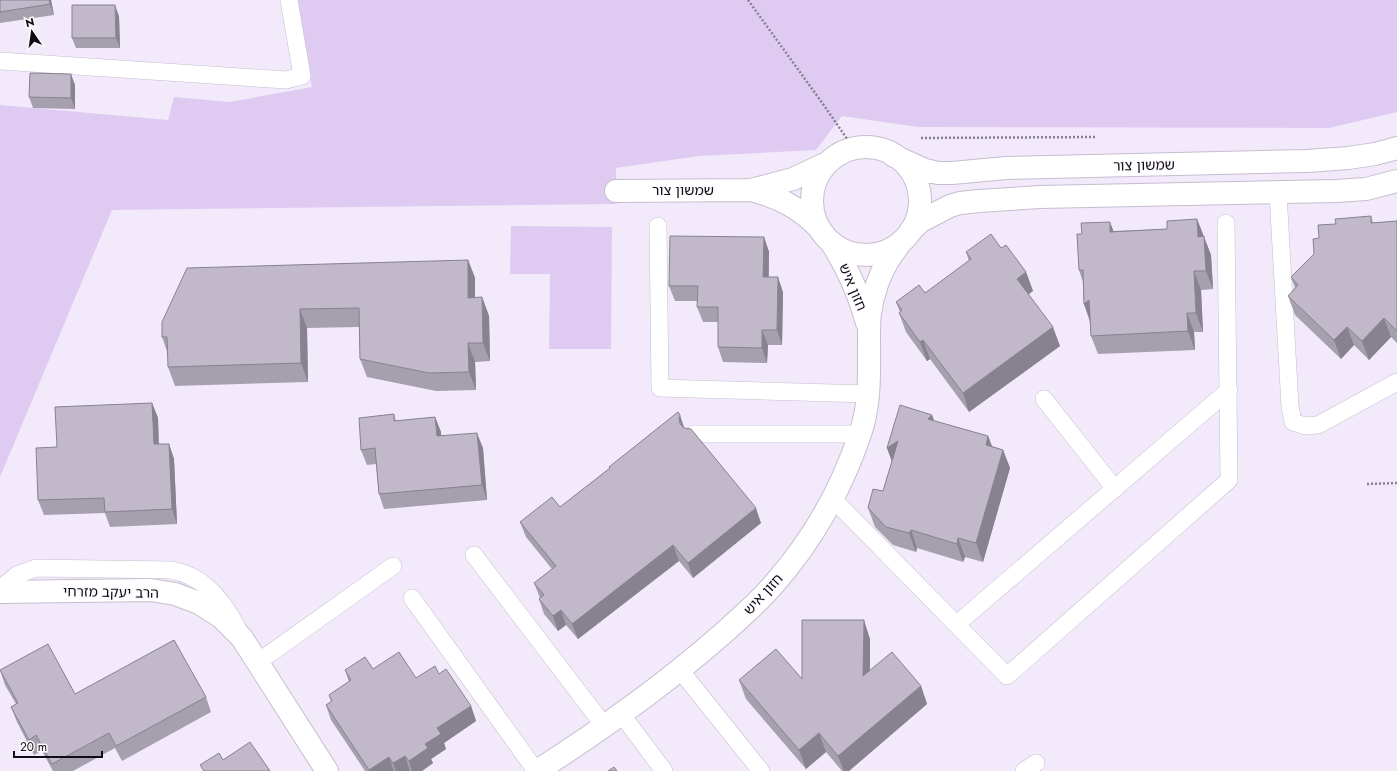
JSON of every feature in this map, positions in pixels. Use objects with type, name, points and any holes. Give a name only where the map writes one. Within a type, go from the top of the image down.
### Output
[{"type":"street","points":[[906,236],[915,223],[919,207],[918,189],[912,173],[904,164],[894,156],[879,149],[863,148],[844,154],[825,166],[820,173],[814,188],[812,205],[813,214],[825,236],[845,251],[861,255],[869,255],[886,251],[906,236],[921,221],[935,213],[960,203],[1040,197],[1278,193],[1366,189],[1397,181]]},
{"type":"street","name":"שמשון צור","points":[[894,156],[925,170],[938,173],[952,173],[1006,168],[1307,161],[1348,158],[1375,154],[1397,148]]},
{"type":"street","name":"שמשון צור","points":[[751,190],[793,179],[844,154]]},
{"type":"street","name":"שמשון צור","points":[[616,190],[751,190],[768,194],[791,205],[805,215],[825,236]]},
{"type":"street","name":"חזון איש","points":[[825,236],[844,264],[856,289],[864,311],[870,335]]},
{"type":"street","name":"חזון איש","points":[[537,771],[613,721],[680,670],[744,615],[774,584],[798,554],[832,498],[861,434],[866,416],[869,394],[870,313],[880,276],[889,259],[906,236]]},
{"type":"street","name":"הרב יעקב מזרחי","points":[[0,590],[151,590],[175,594],[199,602],[221,617],[242,638],[327,771]]},
{"type":"lane","points":[[0,61],[286,80],[302,76],[289,0]]},
{"type":"lane","points":[[1278,193],[1290,406],[1293,422],[1305,426],[1318,425],[1397,382]]},
{"type":"lane","points":[[832,498],[1007,676],[1229,480],[1226,224]]},
{"type":"lane","points":[[658,226],[660,388],[869,394]]},
{"type":"lane","points":[[957,624],[1229,390]]},
{"type":"lane","points":[[1044,399],[1114,489]]},
{"type":"lane","points":[[694,434],[861,434]]},
{"type":"lane","points":[[474,555],[613,721],[664,771]]},
{"type":"lane","points":[[258,662],[393,566]]},
{"type":"lane","points":[[412,598],[537,771]]},
{"type":"lane","points":[[680,670],[760,771]]},
{"type":"path","points":[[748,0],[823,104],[844,154]]},
{"type":"path","points":[[914,138],[1097,137]]},
{"type":"path","points":[[1366,484],[1397,483]]},
{"type":"shaded area","points":[[295,0],[1397,0],[1397,112],[1329,128],[918,127],[842,116],[816,150],[699,156],[616,168],[617,204],[112,210],[0,477],[0,105],[168,120],[174,97],[230,102],[312,87]]},
{"type":"shaded area","points":[[511,226],[612,227],[611,349],[549,349],[550,274],[510,274]]},
{"type":"building","points":[[0,0],[49,0],[50,4],[0,12]]},
{"type":"building","points":[[72,5],[115,5],[116,38],[72,38]]},
{"type":"building","points":[[30,73],[71,74],[71,98],[29,97]]},
{"type":"building","points":[[1371,216],[1371,223],[1397,221],[1397,331],[1384,318],[1362,341],[1347,327],[1334,340],[1288,296],[1298,285],[1291,277],[1314,254],[1313,239],[1319,238],[1318,225],[1336,224],[1335,219]]},
{"type":"building","points":[[1197,219],[1198,237],[1204,236],[1206,271],[1194,271],[1196,313],[1187,313],[1188,331],[1091,336],[1089,300],[1084,304],[1083,270],[1079,270],[1077,234],[1082,234],[1081,223],[1110,222],[1110,232],[1167,229],[1167,221]]},
{"type":"building","points":[[991,234],[1001,248],[1006,245],[1026,272],[1017,279],[1053,327],[963,393],[923,340],[920,342],[899,313],[902,310],[896,302],[919,285],[925,293],[971,259],[966,252]]},
{"type":"building","points":[[670,236],[764,237],[763,277],[778,277],[777,330],[762,330],[762,348],[718,347],[718,307],[697,307],[698,286],[669,286]]},
{"type":"building","points":[[468,260],[468,298],[482,297],[483,343],[468,343],[469,372],[429,373],[360,359],[359,308],[300,309],[301,363],[168,367],[167,337],[162,337],[162,322],[187,268]]},
{"type":"building","points":[[152,403],[154,444],[169,444],[172,509],[105,512],[104,498],[38,500],[36,448],[57,447],[55,407]]},
{"type":"building","points":[[900,405],[932,415],[928,419],[988,436],[986,445],[1003,450],[976,543],[958,538],[957,544],[911,530],[909,533],[886,527],[868,508],[873,489],[883,491],[898,441],[887,448]]},
{"type":"building","points":[[678,412],[680,415],[680,424],[684,428],[691,429],[756,508],[688,563],[673,545],[572,624],[561,610],[553,616],[539,599],[544,595],[534,583],[556,566],[520,522],[552,497],[560,507]]},
{"type":"building","points":[[394,414],[394,421],[435,417],[437,436],[477,433],[482,485],[379,494],[375,448],[361,450],[359,418]]},
{"type":"building","points":[[802,620],[864,620],[863,676],[892,652],[921,686],[838,756],[819,733],[799,750],[739,680],[776,649],[802,679]]},
{"type":"building","points":[[174,640],[206,697],[116,746],[109,733],[52,764],[36,735],[29,740],[11,707],[18,703],[0,670],[48,644],[75,694]]},
{"type":"building","points":[[399,652],[416,678],[435,666],[439,674],[446,669],[471,706],[437,728],[441,734],[425,744],[428,748],[409,761],[405,756],[393,763],[389,757],[369,770],[326,705],[332,701],[329,695],[351,680],[345,670],[365,657],[373,669]]},
{"type":"building","points":[[250,742],[270,771],[204,771],[200,765],[219,753],[223,760]]},
{"type":"building","points":[[614,767],[617,771],[608,771]]}]
